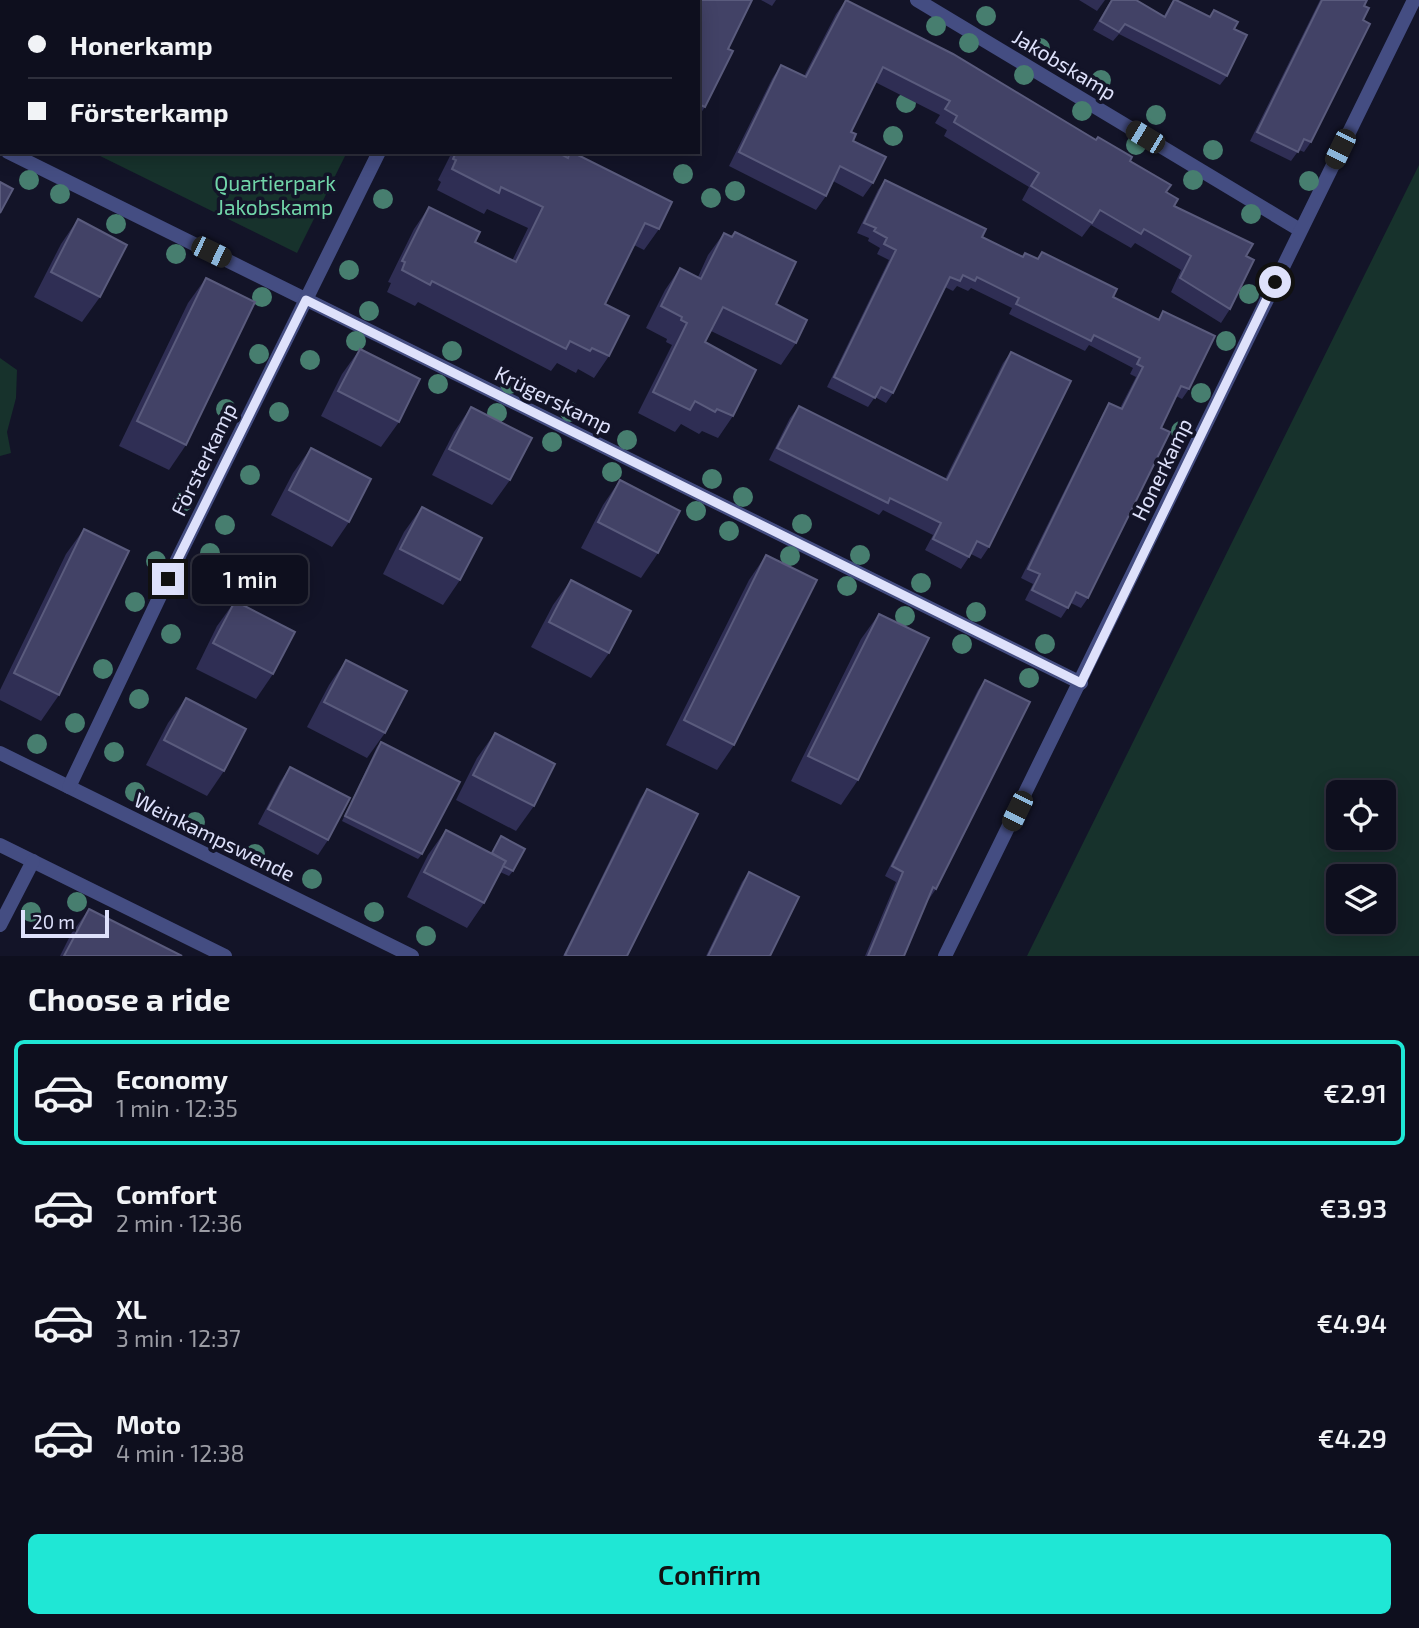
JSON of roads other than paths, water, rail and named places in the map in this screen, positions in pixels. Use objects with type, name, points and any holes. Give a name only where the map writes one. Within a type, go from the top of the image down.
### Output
[{"type":"street","name":"Jakobskamp","points":[[917,0],[1300,230]]},
{"type":"street","name":"Honerkamp","points":[[945,956],[1081,683],[1413,0]]},
{"type":"street","name":"Krügerskamp","points":[[12,154],[1081,683]]},
{"type":"street","name":"Försterkamp","points":[[69,787],[186,542],[378,154]]},
{"type":"street","name":"Weinkampswende","points":[[0,753],[412,956]]},
{"type":"street","points":[[0,845],[225,956]]},
{"type":"street","points":[[0,925],[33,861]]},
{"type":"park label","name":"Quartierpark Jakobskamp","points":[[275,194]]}]
